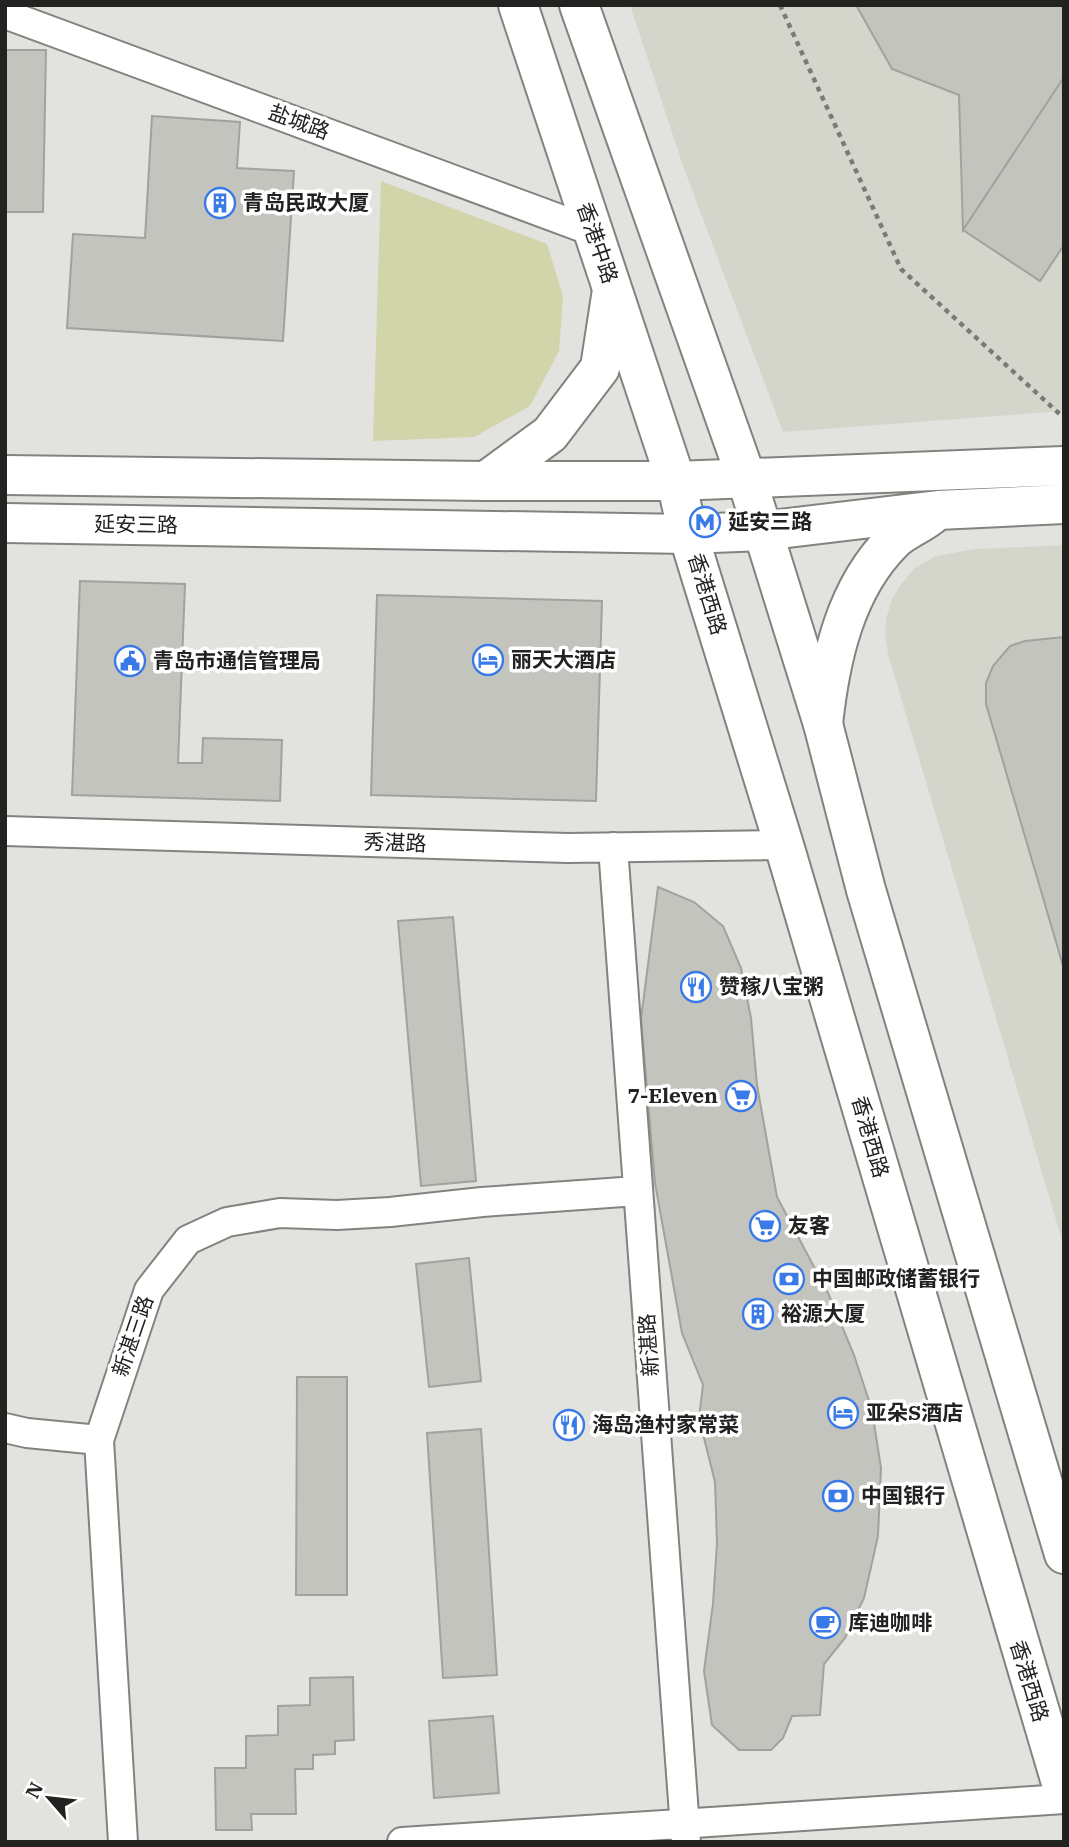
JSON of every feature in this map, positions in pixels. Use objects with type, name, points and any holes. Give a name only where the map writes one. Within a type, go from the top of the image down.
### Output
[{"type":"main road","name":"香港中路","points":[[518,5],[676,481]]},
{"type":"main road","points":[[579,5],[763,531],[823,724],[866,890],[1064,1554]]},
{"type":"main road","points":[[486,481],[550,434],[600,368],[612,290]]},
{"type":"main road","points":[[5,475],[676,481],[1064,466]]},
{"type":"main road","name":"香港西路","points":[[676,481],[688,534],[784,845],[1064,1793]]},
{"type":"main road","name":"延安三路","points":[[6,530],[688,534],[763,531],[938,510],[1064,504]]},
{"type":"main road","points":[[823,724],[827,689],[852,598],[872,565],[896,538],[920,525],[938,510]]},
{"type":"street","name":"盐城路","points":[[5,14],[592,231]]},
{"type":"street","name":"秀湛路","points":[[5,831],[613,847],[784,845]]},
{"type":"street","name":"新湛路","points":[[613,847],[685,1832]]},
{"type":"street","name":"新湛三路","points":[[123,1842],[99,1440],[149,1290],[188,1240],[228,1222],[280,1213],[337,1215],[390,1212],[482,1202],[637,1191]]},
{"type":"street","points":[[5,1428],[27,1433],[99,1440]]},
{"type":"street","points":[[402,1842],[685,1832],[1064,1799]]},
{"type":"path","points":[[780,5],[901,269],[1064,418]]},
{"type":"shaded area","points":[[630,5],[1064,5],[1064,411],[783,432],[683,166]]},
{"type":"shaded area","points":[[1064,545],[1064,1247],[888,654],[885,634],[892,599],[901,584],[915,568],[936,556],[975,549]]},
{"type":"green space","points":[[381,181],[547,244],[563,296],[559,351],[530,406],[474,437],[373,441]]},
{"type":"building","points":[[856,5],[1064,5],[1064,77],[963,230],[959,95],[892,69]]},
{"type":"building","points":[[5,50],[46,50],[43,212],[5,212]]},
{"type":"building","points":[[1064,77],[1064,245],[1040,281],[963,230]]},
{"type":"building","name":"青岛民政大厦","points":[[152,116],[240,122],[237,168],[294,171],[283,341],[67,328],[73,234],[145,238]]},
{"type":"building","name":"青岛市通信管理局","points":[[80,581],[185,584],[178,763],[202,763],[203,738],[282,740],[280,801],[72,795]]},
{"type":"building","name":"丽天大酒店","points":[[377,595],[602,601],[596,801],[371,795]]},
{"type":"building","points":[[1064,637],[1064,969],[986,704],[986,683],[993,666],[1010,646],[1025,641]]},
{"type":"building","name":"裕源大厦","points":[[658,887],[694,902],[723,926],[741,968],[751,1018],[757,1085],[777,1197],[829,1295],[854,1355],[872,1410],[881,1468],[878,1536],[864,1598],[845,1638],[824,1664],[820,1715],[792,1716],[783,1738],[771,1750],[739,1750],[712,1725],[704,1671],[713,1604],[717,1543],[715,1482],[699,1418],[703,1385],[682,1333],[655,1183],[641,1019]]},
{"type":"building","points":[[453,917],[476,1181],[421,1186],[398,921]]},
{"type":"building","points":[[469,1258],[481,1381],[429,1387],[416,1264]]},
{"type":"building","points":[[297,1377],[347,1377],[347,1595],[296,1595]]},
{"type":"building","points":[[481,1429],[497,1675],[443,1678],[427,1433]]},
{"type":"building","points":[[353,1677],[354,1740],[335,1741],[335,1754],[313,1755],[313,1769],[295,1769],[296,1814],[251,1814],[252,1830],[216,1830],[215,1768],[246,1768],[246,1736],[278,1735],[278,1706],[310,1705],[310,1678]]},
{"type":"building","points":[[493,1716],[499,1793],[434,1798],[429,1721]]},
{"type":"place","name":"青岛民政大厦","points":[[220,203]]},
{"type":"place","name":"延安三路","points":[[705,522]]},
{"type":"place","name":"丽天大酒店","points":[[488,660]]},
{"type":"place","name":"青岛市通信管理局","points":[[130,661]]},
{"type":"place","name":"赞稼八宝粥","points":[[696,987]]},
{"type":"place","name":"7-Eleven","points":[[741,1096]]},
{"type":"place","name":"友客","points":[[765,1226]]},
{"type":"place","name":"中国邮政储蓄银行","points":[[789,1279]]},
{"type":"place","name":"裕源大厦","points":[[758,1314]]},
{"type":"place","name":"亚朵S酒店","points":[[843,1413]]},
{"type":"place","name":"海岛渔村家常菜","points":[[569,1425]]},
{"type":"place","name":"中国银行","points":[[838,1496]]},
{"type":"place","name":"库迪咖啡","points":[[825,1623]]}]
